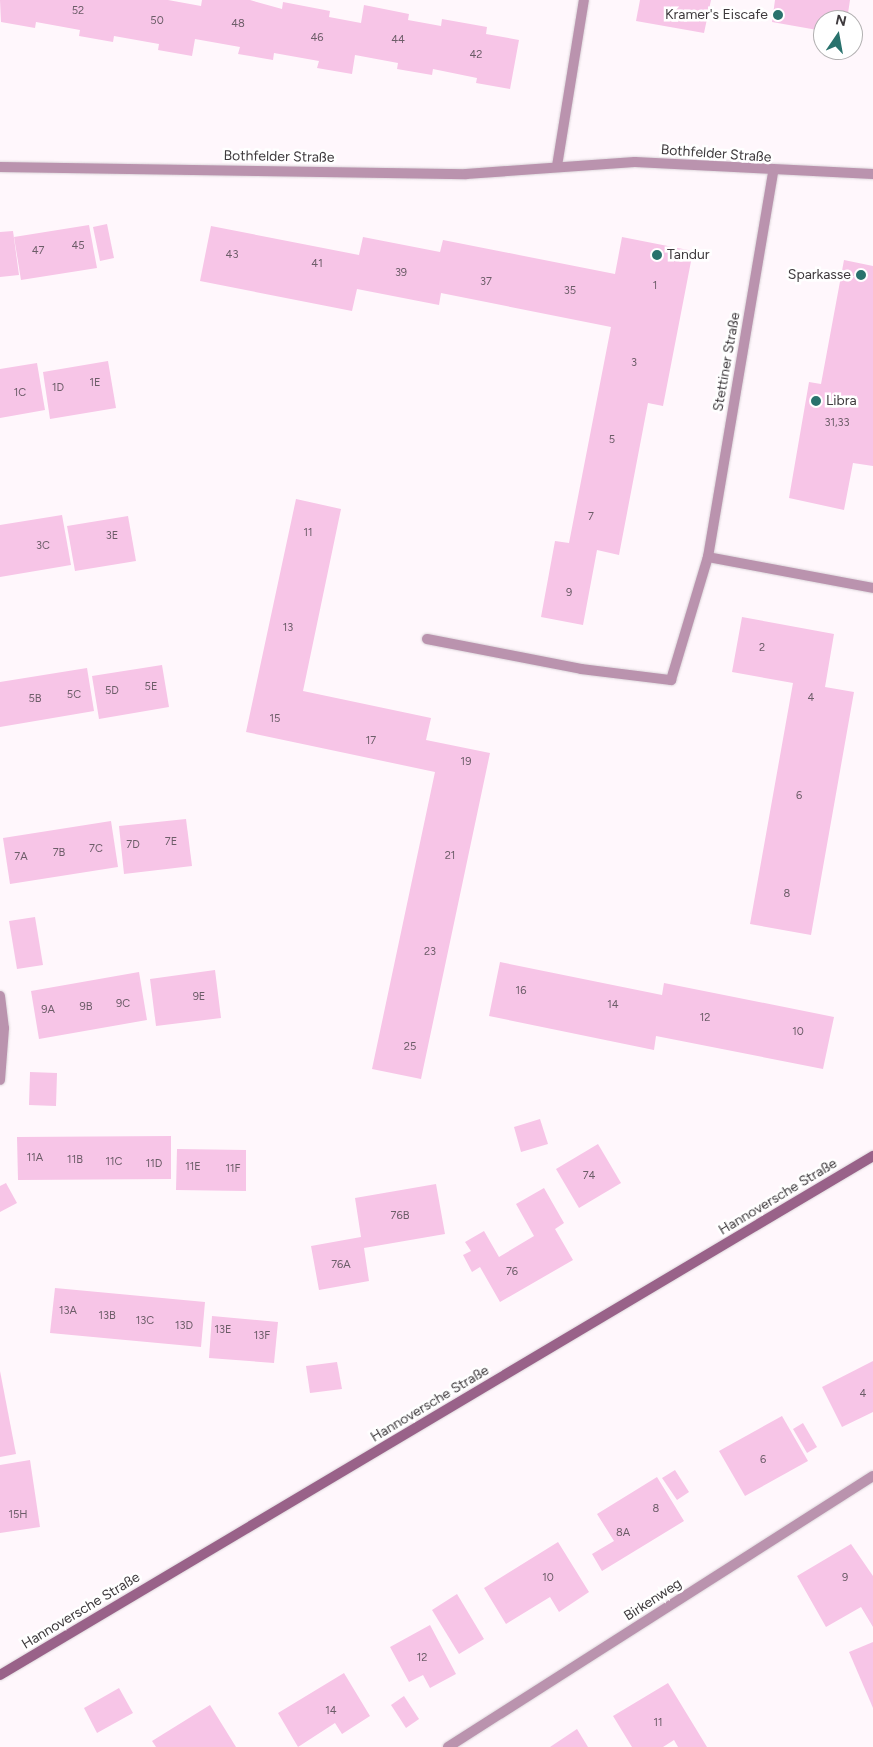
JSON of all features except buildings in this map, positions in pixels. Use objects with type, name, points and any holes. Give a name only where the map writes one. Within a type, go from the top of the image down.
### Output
[{"type":"main road","name":"Hannoversche Straße","points":[[0,1675],[873,1156]]},
{"type":"street","points":[[557,166],[584,0]]},
{"type":"street","name":"Bothfelder Straße","points":[[0,167],[466,174],[557,166],[635,162],[773,171],[873,174]]},
{"type":"street","name":"Stettiner Straße","points":[[427,639],[581,669],[671,680],[708,557],[773,171]]},
{"type":"street","points":[[708,557],[873,588]]},
{"type":"street","points":[[0,996],[4,1028],[0,1080]]},
{"type":"street","name":"Birkenweg","points":[[448,1747],[873,1476]]},
{"type":"place","name":"Kramer's Eiscafe","points":[[778,15]]},
{"type":"place","name":"Tandur","points":[[657,255]]},
{"type":"place","name":"Sparkasse","points":[[861,275]]},
{"type":"place","name":"Libra","points":[[816,401]]}]
